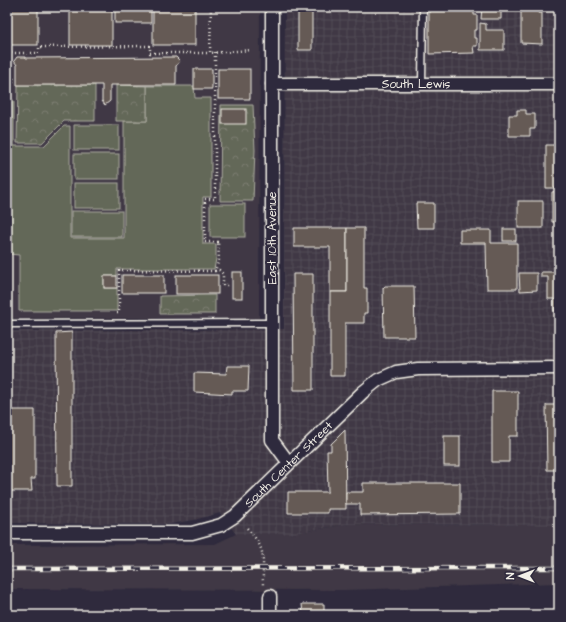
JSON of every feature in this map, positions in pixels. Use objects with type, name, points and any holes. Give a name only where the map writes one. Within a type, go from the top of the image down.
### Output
[{"type":"street","name":"East 10th Avenue","points":[[272,7],[272,440],[289,463]]},
{"type":"street","name":"South Lewis","points":[[272,84],[559,84]]},
{"type":"street","name":"South Center Street","points":[[7,534],[192,533],[208,530],[221,525],[240,511],[363,392],[378,380],[396,372],[418,369],[559,368]]},
{"type":"street","points":[[266,592],[270,615]]},
{"type":"lane","points":[[422,84],[423,7]]},
{"type":"lane","points":[[7,324],[272,323]]},
{"type":"path","points":[[210,7],[210,52]]},
{"type":"path","points":[[7,53],[39,53],[39,47],[150,46],[150,53],[251,50]]},
{"type":"path","points":[[215,52],[214,199],[205,199],[205,242],[218,242],[219,260],[215,271]]},
{"type":"path","points":[[7,64],[7,78],[13,78],[13,84]]},
{"type":"path","points":[[112,313],[119,313],[119,270],[219,270],[223,274],[223,285],[230,284]]},
{"type":"path","points":[[246,528],[259,541],[263,553],[266,592]]},
{"type":"shaded area","points":[[7,7],[260,7],[259,318],[7,319]]},
{"type":"shaded area","points":[[285,7],[559,7],[559,525],[348,524],[290,534],[236,534],[220,513],[194,520],[170,524],[7,523],[7,331],[284,329]]},
{"type":"shaded area","points":[[348,524],[559,525],[559,583],[345,590],[7,589],[7,545],[215,544],[236,534],[290,534]]},
{"type":"green space","points":[[18,85],[95,85],[95,121],[64,121],[42,143],[17,143]]},
{"type":"green space","points":[[116,85],[147,86],[147,121],[116,121]]},
{"type":"green space","points":[[147,86],[194,86],[195,98],[211,98],[211,197],[203,197],[203,244],[216,244],[214,269],[117,269],[117,276],[104,276],[104,288],[117,288],[117,311],[19,311],[19,255],[8,254],[9,96],[14,101],[14,146],[44,146],[64,126],[70,126],[70,238],[124,238],[124,121],[147,121]]},
{"type":"green space","points":[[221,105],[253,105],[255,150],[253,201],[220,201]]},
{"type":"green space","points":[[74,125],[119,125],[119,150],[74,150]]},
{"type":"green space","points":[[74,154],[119,154],[119,179],[74,179]]},
{"type":"green space","points":[[74,183],[119,183],[119,208],[74,208]]},
{"type":"green space","points":[[210,204],[245,204],[245,237],[210,237]]},
{"type":"green space","points":[[71,211],[122,211],[122,237],[71,237]]},
{"type":"green space","points":[[215,295],[215,314],[160,314],[160,296]]},
{"type":"building","points":[[7,7],[38,7],[38,45],[7,45]]},
{"type":"building","points":[[70,7],[112,7],[112,45],[70,45]]},
{"type":"building","points":[[115,7],[151,7],[151,23],[115,23]]},
{"type":"building","points":[[153,7],[195,7],[195,45],[153,45]]},
{"type":"building","points":[[298,7],[312,7],[312,50],[298,50]]},
{"type":"building","points":[[429,7],[474,7],[474,15],[477,15],[477,30],[474,30],[474,38],[477,38],[477,46],[473,46],[474,53],[429,54]]},
{"type":"building","points":[[482,7],[501,7],[501,19],[481,19]]},
{"type":"building","points":[[521,7],[539,7],[539,13],[542,13],[542,44],[521,43]]},
{"type":"building","points":[[480,23],[486,24],[486,30],[504,30],[504,50],[480,50]]},
{"type":"building","points":[[17,57],[176,57],[180,61],[176,66],[176,85],[110,85],[110,101],[105,105],[102,101],[102,85],[17,85],[17,65],[14,61]]},
{"type":"building","points":[[194,69],[212,69],[212,89],[194,89]]},
{"type":"building","points":[[218,69],[250,69],[250,99],[218,99]]},
{"type":"building","points":[[222,109],[246,109],[246,124],[222,124]]},
{"type":"building","points":[[517,110],[526,110],[526,114],[535,114],[535,129],[530,129],[530,136],[509,136],[509,115],[517,115]]},
{"type":"building","points":[[546,145],[556,145],[557,188],[546,188]]},
{"type":"building","points":[[559,191],[559,222],[552,222],[552,192]]},
{"type":"building","points":[[518,201],[543,201],[543,228],[518,228]]},
{"type":"building","points":[[416,203],[434,203],[434,228],[417,228]]},
{"type":"building","points":[[294,228],[347,228],[347,292],[330,292],[330,247],[294,247]]},
{"type":"building","points":[[347,228],[364,228],[364,288],[367,288],[367,313],[364,313],[364,323],[345,323],[345,376],[330,376],[330,292],[347,292]]},
{"type":"building","points":[[503,229],[516,229],[516,241],[503,241]]},
{"type":"building","points":[[460,230],[491,230],[491,243],[517,243],[517,289],[487,289],[486,243],[460,243]]},
{"type":"building","points":[[232,272],[242,272],[242,298],[232,298]]},
{"type":"building","points":[[541,272],[559,272],[559,311],[554,311],[554,299],[548,299],[548,277],[541,277]]},
{"type":"building","points":[[519,273],[537,273],[537,290],[520,291]]},
{"type":"building","points":[[293,274],[313,274],[313,390],[294,390]]},
{"type":"building","points":[[122,275],[164,275],[164,293],[122,293]]},
{"type":"building","points":[[176,275],[218,275],[218,294],[176,294]]},
{"type":"building","points":[[104,276],[117,276],[117,288],[104,288]]},
{"type":"building","points":[[385,286],[414,286],[415,337],[384,337],[383,288]]},
{"type":"building","points":[[72,332],[72,486],[57,486],[56,333]]},
{"type":"building","points":[[227,366],[249,366],[248,391],[232,391],[232,394],[194,392],[194,373],[226,374]]},
{"type":"building","points":[[557,388],[559,388],[559,470],[547,470],[546,405],[557,405]]},
{"type":"building","points":[[492,391],[518,391],[518,436],[509,436],[509,462],[492,462]]},
{"type":"building","points":[[7,410],[35,410],[35,479],[31,479],[32,491],[7,491]]},
{"type":"building","points":[[345,430],[346,509],[328,509],[328,513],[288,513],[288,492],[328,492],[327,451],[331,451],[331,444]]},
{"type":"building","points":[[444,436],[460,436],[460,466],[444,466]]},
{"type":"building","points":[[363,483],[460,483],[460,514],[360,515],[360,504],[346,504],[346,492],[363,492]]},
{"type":"building","points":[[302,604],[324,604],[324,615],[303,615]]},
{"type":"railway","points":[[7,569],[559,568]]}]
